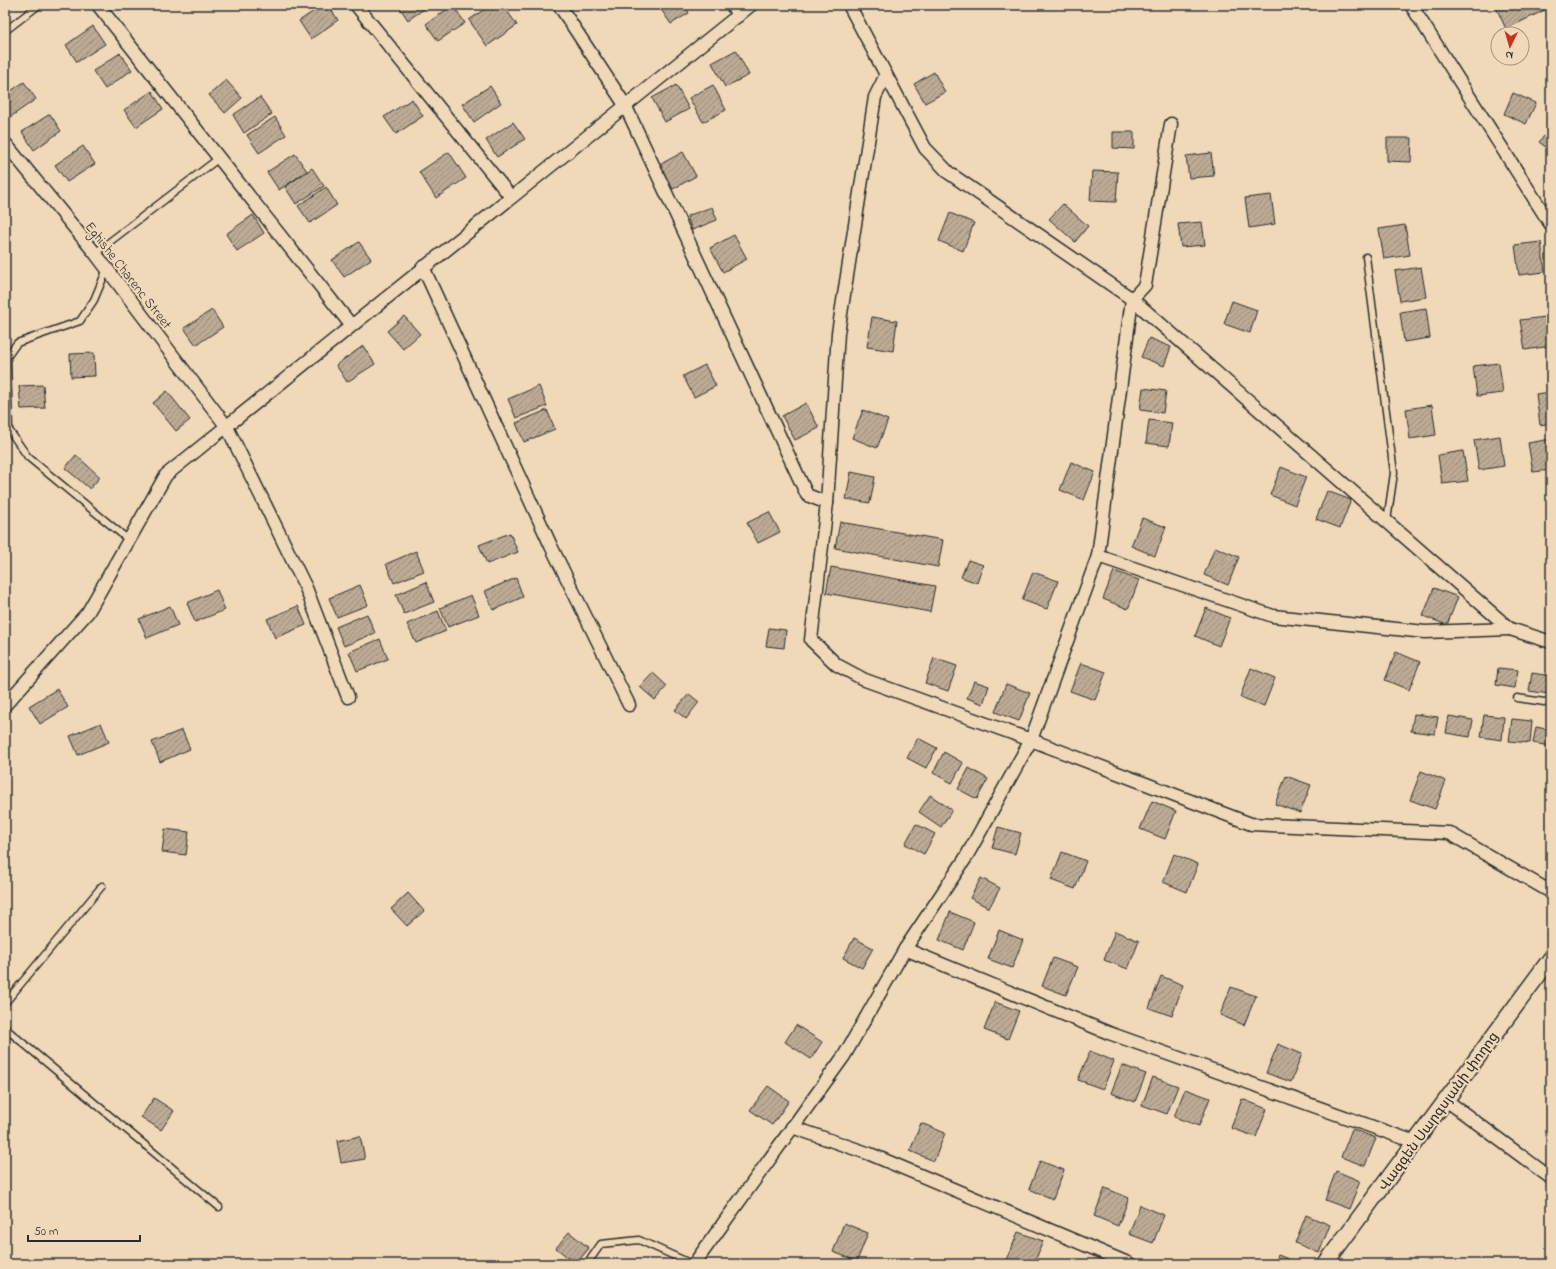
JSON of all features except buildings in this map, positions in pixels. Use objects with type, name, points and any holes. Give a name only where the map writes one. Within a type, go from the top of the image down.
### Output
[{"type":"street","points":[[98,5],[351,325]]},
{"type":"street","points":[[356,5],[511,197]]},
{"type":"street","points":[[559,5],[625,105],[807,495],[827,503]]},
{"type":"street","points":[[732,5],[738,16]]},
{"type":"street","points":[[6,704],[88,612],[130,541],[166,475],[751,5]]},
{"type":"street","points":[[849,5],[925,148],[949,173],[1132,299],[1510,629]]},
{"type":"street","points":[[1411,5],[1551,225]]},
{"type":"street","points":[[886,75],[875,97],[838,333],[827,503],[811,640],[838,665],[865,680],[1031,740],[1251,824],[1449,833],[1551,892]]},
{"type":"street","points":[[693,1264],[844,1056],[905,948],[965,858],[1031,740],[1098,556],[1132,299],[1145,285],[1171,124]]},
{"type":"street","name":"Eghishe Charenc Street","points":[[5,143],[95,253],[227,427],[306,588],[348,697]]},
{"type":"street","points":[[423,267],[551,546],[629,705]]},
{"type":"street","points":[[1098,556],[1273,616],[1424,632],[1510,629],[1551,642]]},
{"type":"street","points":[[905,948],[1109,1033],[1415,1142]]},
{"type":"street","name":"Վազգեն Սարգսյանի փողոց","points":[[1325,1264],[1551,958]]},
{"type":"street","points":[[1446,1100],[1551,1178]]},
{"type":"street","points":[[792,1127],[870,1154],[1130,1264]]},
{"type":"lane","points":[[5,31],[39,5]]},
{"type":"lane","points":[[95,253],[219,158]]},
{"type":"lane","points":[[1366,257],[1394,473],[1387,522]]},
{"type":"lane","points":[[107,270],[94,300],[80,321],[17,343],[7,357],[9,430],[28,457],[130,541]]},
{"type":"lane","points":[[1517,698],[1551,703]]},
{"type":"lane","points":[[5,1003],[102,886]]},
{"type":"lane","points":[[5,1028],[219,1207]]},
{"type":"lane","points":[[587,1264],[601,1244],[639,1240],[693,1264]]}]
